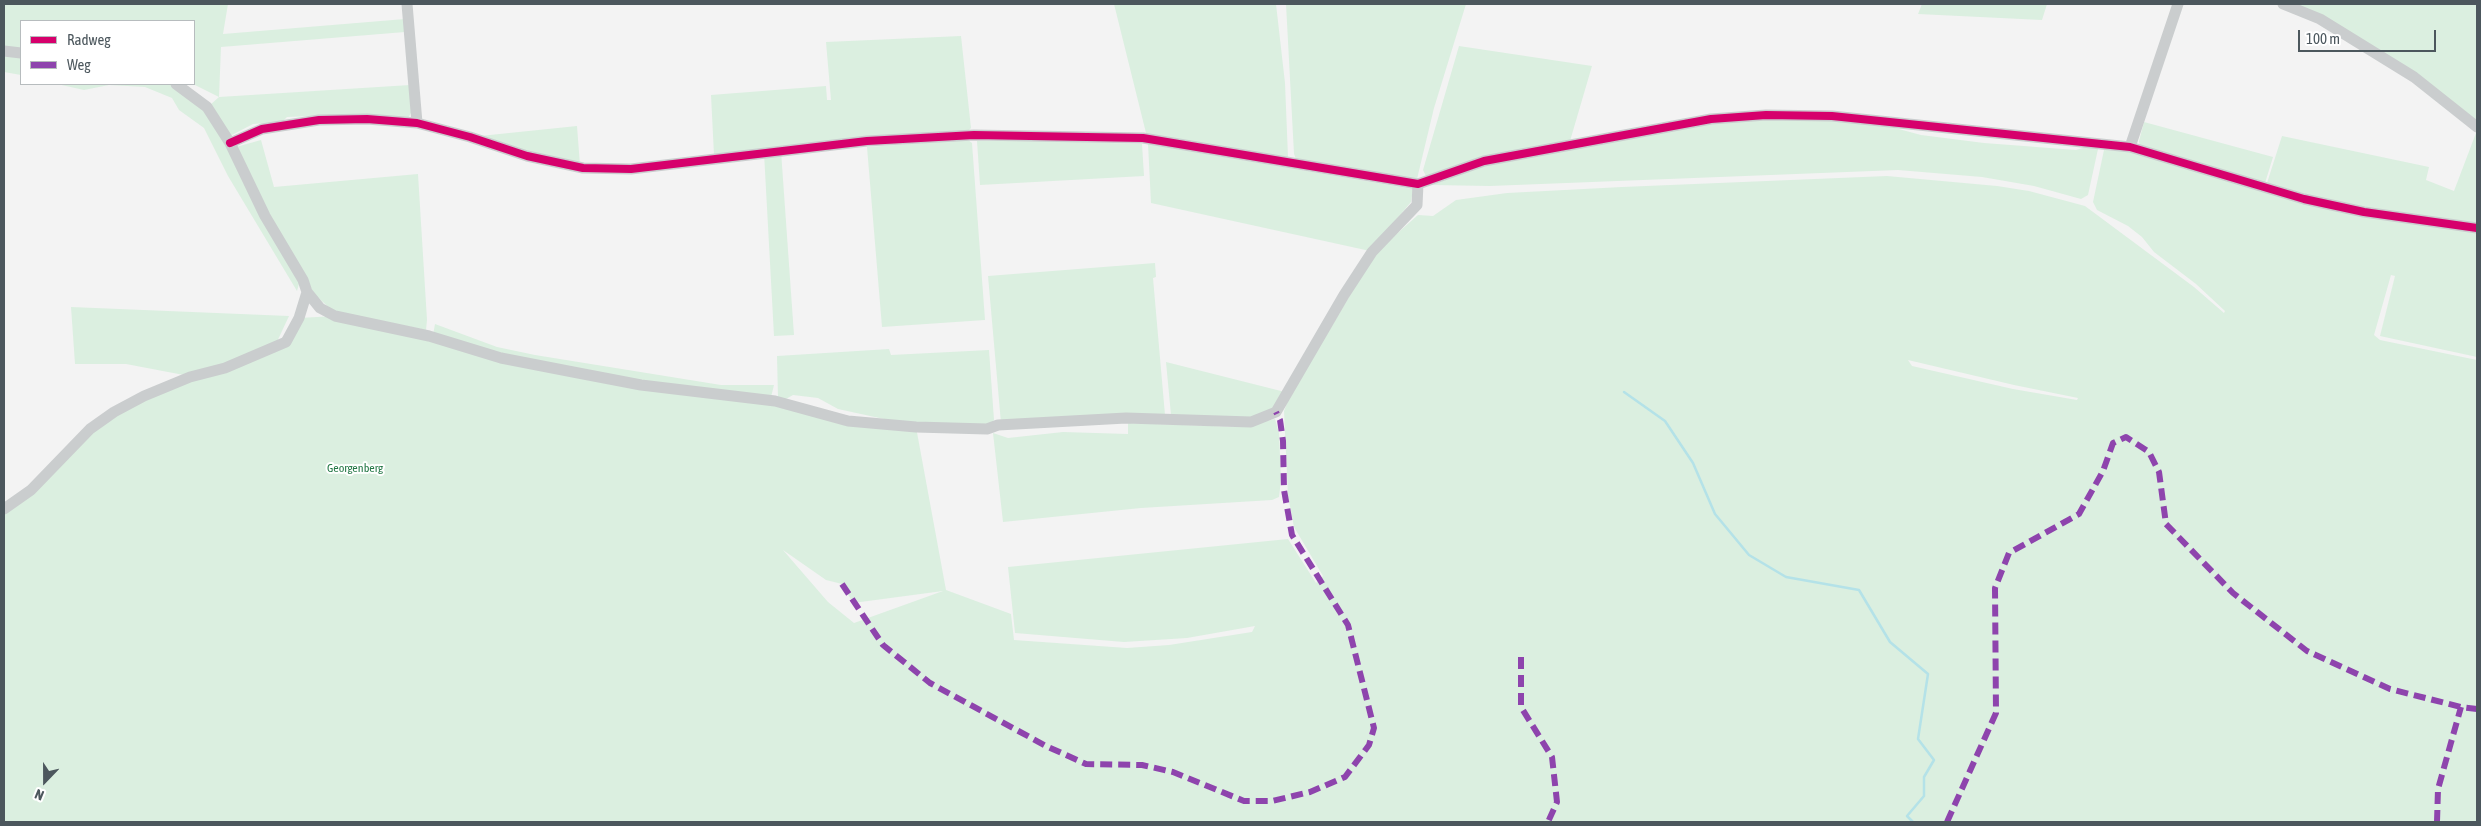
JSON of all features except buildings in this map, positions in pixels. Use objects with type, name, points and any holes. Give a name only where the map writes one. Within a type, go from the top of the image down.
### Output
[{"type":"street","points":[[407,4],[417,123]]},
{"type":"street","points":[[2130,148],[2178,4]]},
{"type":"street","points":[[2282,4],[2320,19],[2414,77],[2477,127]]},
{"type":"street","points":[[4,52],[20,53]]},
{"type":"street","points":[[177,85],[207,107],[230,143],[265,216],[304,280],[307,292],[320,308],[335,316],[429,336],[501,358],[641,385],[775,401],[848,421],[916,428],[987,429],[998,425],[1126,418],[1251,422],[1276,412],[1372,252],[1417,205],[1418,184]]},
{"type":"street","points":[[230,143],[262,130],[318,120],[368,118],[417,123],[470,137],[527,156],[583,168],[631,169],[867,141],[984,135],[1143,138],[1418,184],[1484,161],[1711,119],[1766,115],[1832,116],[2130,148],[2304,198],[2364,212],[2477,228]]},
{"type":"street","points":[[4,509],[31,490],[90,429],[114,412],[144,396],[190,377],[225,368],[286,342],[299,318],[307,292]]},
{"type":"green space","points":[[4,4],[228,4],[223,34],[405,19],[405,32],[221,47],[219,97],[195,85],[195,20],[20,20],[20,75],[4,72]]},
{"type":"green space","points":[[1114,4],[1276,4],[1285,83],[1288,157],[1147,137]]},
{"type":"green space","points":[[1286,4],[1466,4],[1434,108],[1417,179],[1296,159],[1294,154]]},
{"type":"green space","points":[[1922,4],[2047,4],[2042,20],[1918,14]]},
{"type":"green space","points":[[2294,4],[2477,4],[2477,122]]},
{"type":"green space","points":[[961,36],[971,128],[967,132],[714,155],[711,95],[826,86],[827,100],[831,100],[826,42]]},
{"type":"green space","points":[[1459,46],[1592,66],[1570,141],[1426,176],[1423,170]]},
{"type":"green space","points":[[62,85],[109,85],[84,90]]},
{"type":"green space","points":[[109,85],[177,85],[207,107],[300,280],[297,291],[228,176],[204,128],[179,110],[172,98],[145,87]]},
{"type":"green space","points":[[410,85],[411,113],[408,118],[287,117],[282,122],[253,124],[230,136],[210,105],[219,97]]},
{"type":"green space","points":[[1768,119],[1828,120],[1895,128],[1921,135],[1984,143],[2076,150],[2086,147],[2098,149],[2088,195],[2081,199],[2034,186],[1982,177],[1898,170],[1490,186],[1432,185],[1487,164],[1715,123]]},
{"type":"green space","points":[[2144,122],[2273,157],[2265,183],[2140,147],[2139,141]]},
{"type":"green space","points":[[577,126],[580,165],[557,161],[480,136]]},
{"type":"green space","points":[[2476,133],[2477,226],[2348,206],[2267,183],[2282,136],[2429,167],[2426,180],[2454,191]]},
{"type":"green space","points":[[261,140],[274,187],[418,174],[427,320],[426,330],[333,311],[315,295],[265,210],[236,147]]},
{"type":"green space","points":[[968,140],[972,143],[985,320],[882,327],[867,147]]},
{"type":"green space","points":[[977,141],[1142,144],[1144,176],[980,185]]},
{"type":"green space","points":[[1148,144],[1413,189],[1411,202],[1370,251],[1151,203]]},
{"type":"green space","name":"Georgenberg","points":[[2104,150],[2129,151],[2264,192],[2477,233],[2477,357],[2380,336],[2395,276],[2391,275],[2374,335],[2380,340],[2477,360],[2477,822],[4,822],[4,509],[90,429],[189,376],[126,364],[75,364],[71,307],[289,316],[275,346],[299,318],[335,316],[501,358],[916,427],[946,590],[1011,614],[1014,640],[1127,648],[1169,645],[1252,632],[1255,626],[1187,638],[1124,642],[1015,633],[1008,567],[1288,539],[1316,583],[1323,576],[1294,527],[1288,496],[1284,411],[1289,398],[1375,253],[1418,215],[1433,216],[1456,200],[1507,193],[1622,187],[1887,176],[1997,186],[2029,191],[2085,206],[2194,287],[2224,313],[2225,311],[2196,284],[2154,252],[2142,237],[2128,226],[2097,210],[2093,202]],"holes":[[[1908,360],[2014,385],[2078,398],[2077,400],[2013,389],[1912,366]],[[783,550],[826,580],[842,584],[853,603],[943,591],[854,623],[828,602]]]},
{"type":"green space","points":[[781,151],[794,335],[774,336],[764,153]]},
{"type":"green space","points":[[1155,263],[1156,277],[1153,278],[1165,415],[1001,423],[988,276]]},
{"type":"green space","points":[[435,324],[497,347],[535,355],[721,385],[774,385],[771,397],[640,382],[552,366],[433,335]]},
{"type":"green space","points":[[889,349],[891,355],[989,350],[994,420],[988,427],[916,426],[838,409],[818,398],[793,395],[786,399],[778,398],[777,356]]},
{"type":"green space","points":[[1166,362],[1285,392],[1275,409],[1248,420],[1171,415]]},
{"type":"green space","points":[[1275,419],[1279,433],[1281,480],[1279,497],[1272,500],[1141,508],[1003,522],[993,433],[1008,438],[1063,432],[1128,434],[1128,423],[1239,427]]},
{"type":"waterway","points":[[1624,392],[1665,421],[1693,463],[1715,514],[1749,555],[1786,577],[1859,590],[1890,642],[1928,674],[1918,739],[1934,760],[1924,777],[1924,796],[1907,816],[1913,822]]},
{"type":"marked path","points":[[842,584],[883,645],[930,683],[1046,746],[1086,764],[1142,765],[1173,772],[1244,801],[1272,801],[1310,792],[1345,777],[1369,745],[1374,728],[1348,625],[1292,535],[1284,490],[1283,441],[1280,420],[1276,412]]},
{"type":"marked path","points":[[1947,822],[1996,713],[1995,588],[2009,553],[2079,514],[2103,471],[2113,443],[2126,437],[2149,452],[2159,472],[2166,524],[2233,593],[2307,651],[2390,689],[2461,707],[2477,709]]},
{"type":"marked path","points":[[1521,657],[1521,707],[1552,757],[1557,802],[1548,822]]},
{"type":"marked path","points":[[2437,822],[2438,789],[2461,707]]},
{"type":"cycle path","points":[[230,143],[262,129],[319,120],[367,119],[417,123],[470,137],[527,156],[583,168],[631,169],[867,141],[974,135],[1143,138],[1418,184],[1484,161],[1711,119],[1766,115],[1832,116],[2130,147],[2304,199],[2364,212],[2477,228]]}]
